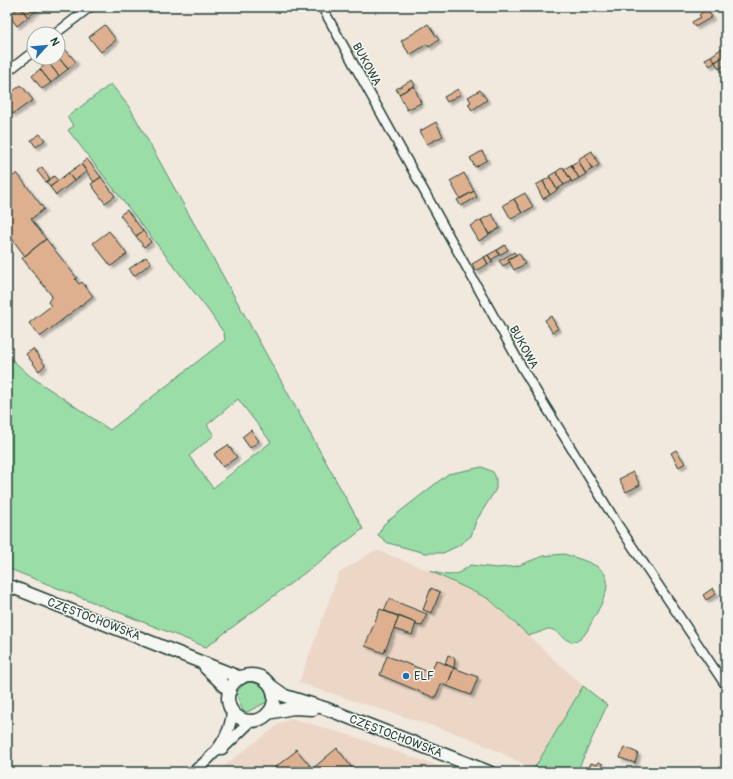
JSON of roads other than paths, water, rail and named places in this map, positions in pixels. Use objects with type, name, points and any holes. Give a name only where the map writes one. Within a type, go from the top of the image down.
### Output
[{"type":"main road","name":"CZĘSTOCHOWSKA","points":[[7,585],[241,678]]},
{"type":"main road","name":"CZĘSTOCHOWSKA","points":[[181,653],[211,672],[230,691]]},
{"type":"main road","points":[[254,675],[266,681],[271,686],[274,700],[268,713],[263,718],[252,720],[241,718],[232,711],[229,701],[230,691],[235,682],[241,678],[254,675]]},
{"type":"main road","name":"CZĘSTOCHOWSKA","points":[[271,686],[285,696],[326,709],[488,772]]},
{"type":"main road","name":"CZĘSTOCHOWSKA","points":[[268,713],[292,708],[326,709]]},
{"type":"street","points":[[65,26],[90,7]]},
{"type":"street","name":"BUKOWA","points":[[322,7],[524,371],[618,525],[726,686]]},
{"type":"street","points":[[7,72],[26,57]]},
{"type":"street","points":[[207,762],[226,737],[232,725],[232,711]]},
{"type":"street","points":[[193,772],[236,737],[252,720]]},
{"type":"place","name":"ELF","points":[[406,676]]}]
